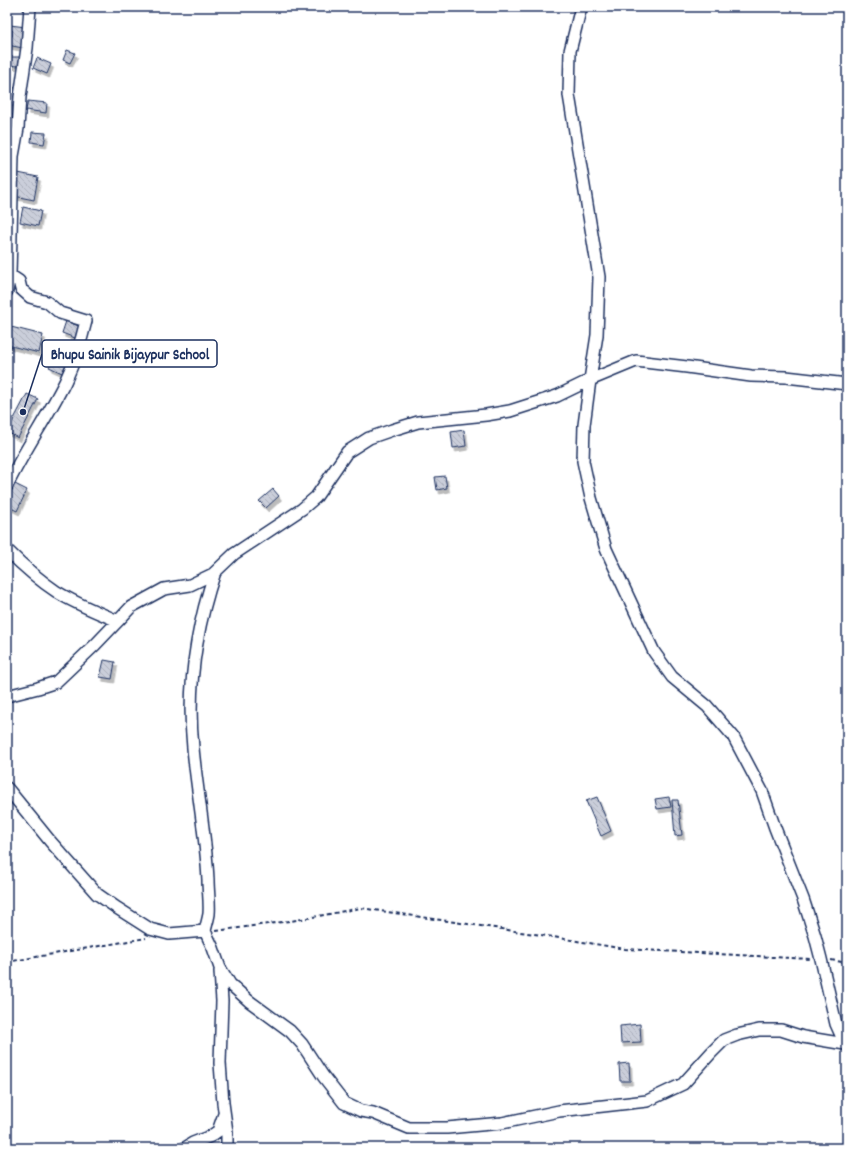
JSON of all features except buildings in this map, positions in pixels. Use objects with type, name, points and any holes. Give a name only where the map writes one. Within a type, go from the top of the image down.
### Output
[{"type":"street","points":[[7,291],[10,275],[13,156],[18,128],[20,96],[28,48],[30,7]]},
{"type":"street","points":[[581,7],[570,51],[569,95],[600,277],[598,335],[584,424],[584,461],[591,498],[606,549],[654,652],[672,677],[707,706],[733,736],[762,792],[803,899],[815,936],[836,1024],[846,1045]]},
{"type":"street","points":[[7,486],[66,381],[80,344],[86,322],[60,313],[47,302],[30,297],[21,289],[20,281],[10,275]]},
{"type":"street","points":[[7,696],[56,682],[95,645],[131,607],[164,589],[190,584],[216,572],[234,554],[302,509],[316,497],[347,452],[369,438],[418,422],[510,411],[557,396],[590,380],[636,361],[751,376],[786,377],[847,384]]},
{"type":"street","points":[[7,550],[19,562],[57,592],[89,609],[118,621]]},
{"type":"street","points":[[216,572],[206,599],[192,686],[191,710],[193,747],[207,862],[209,913],[205,931],[220,968],[230,984],[290,1031],[302,1044],[344,1103],[361,1111],[373,1113],[409,1128],[447,1128],[502,1123],[559,1111],[647,1101],[683,1084],[724,1040],[737,1035],[759,1030],[781,1030],[803,1037],[846,1045]]},
{"type":"street","points":[[7,788],[97,894],[150,929],[169,934],[205,931]]},
{"type":"street","points":[[220,968],[222,1001],[220,1063],[227,1132],[227,1148]]},
{"type":"street","points":[[185,1148],[211,1136],[218,1131],[224,1112]]},
{"type":"path","points":[[205,931],[226,930],[297,920],[360,908],[625,949],[821,959],[847,963]]},
{"type":"path","points":[[7,962],[146,938]]},
{"type":"place","name":"Bhupu Sainik Bijaypur School","points":[[23,412]]}]
